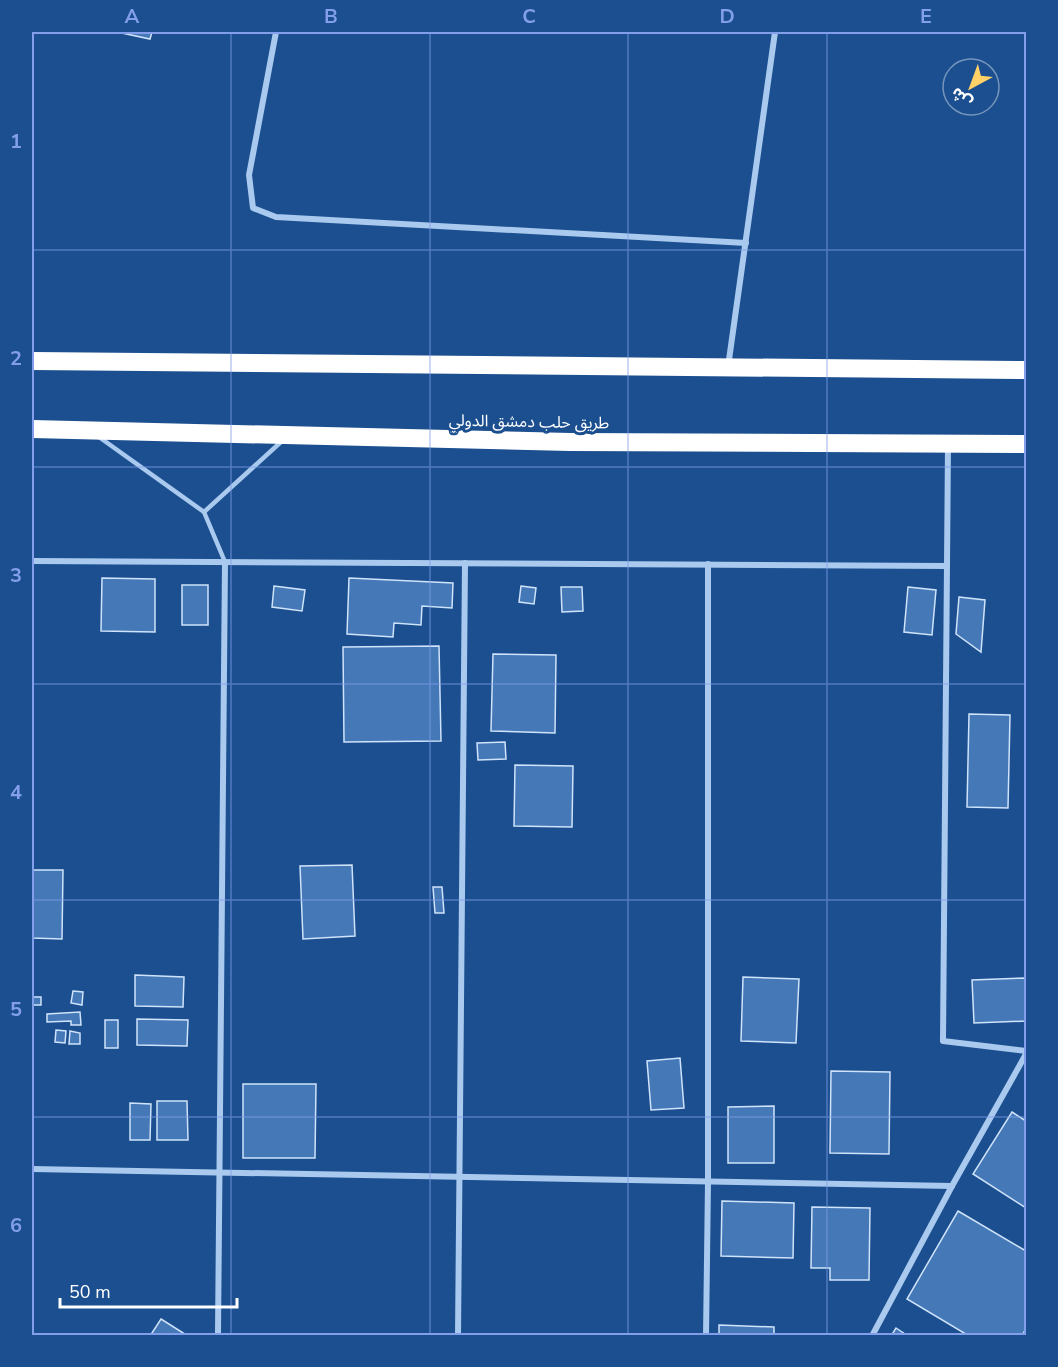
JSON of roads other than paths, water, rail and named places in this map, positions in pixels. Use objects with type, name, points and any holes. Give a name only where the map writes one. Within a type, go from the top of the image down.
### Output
[{"type":"highway","points":[[32,361],[1026,370]]},
{"type":"highway","name":"طريق حلب دمشق الدولي","points":[[32,429],[570,442],[1026,444]]},
{"type":"street","points":[[276,32],[249,175],[253,208],[276,217],[746,243]]},
{"type":"street","points":[[728,367],[775,32]]},
{"type":"street","points":[[872,1335],[1026,1052],[943,1041],[948,443]]},
{"type":"street","points":[[32,561],[947,566]]},
{"type":"street","points":[[218,1333],[225,562]]},
{"type":"street","points":[[458,1335],[465,563]]},
{"type":"street","points":[[706,1335],[708,564]]},
{"type":"street","points":[[32,1169],[952,1186]]},
{"type":"lane","points":[[90,430],[204,512],[225,562]]},
{"type":"lane","points":[[204,512],[288,435]]}]
